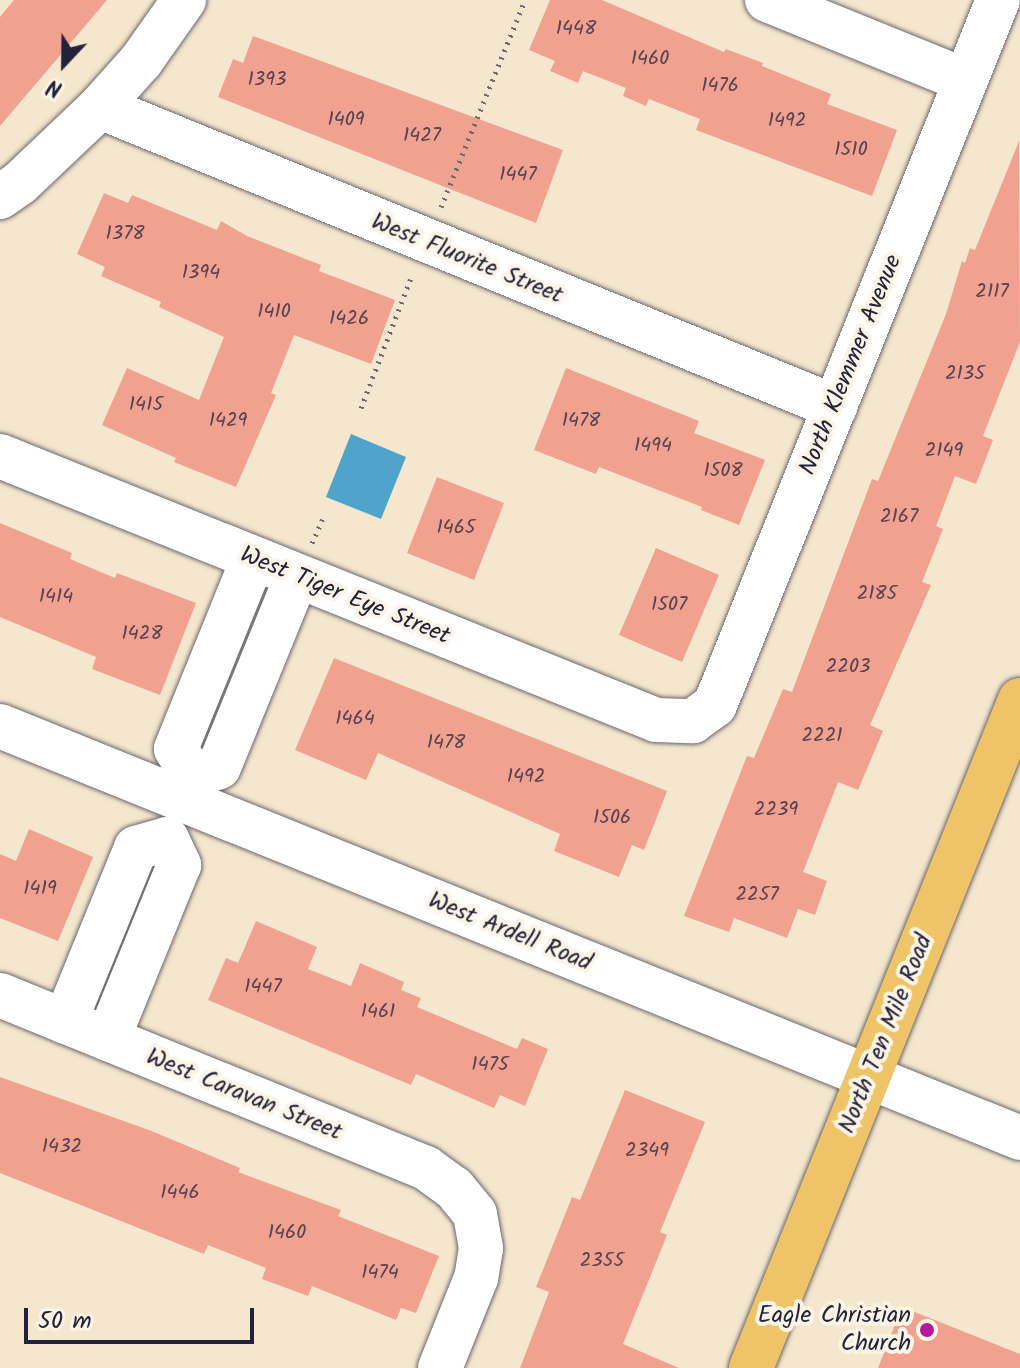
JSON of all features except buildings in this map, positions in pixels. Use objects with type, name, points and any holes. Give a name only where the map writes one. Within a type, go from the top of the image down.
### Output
[{"type":"main road","name":"North Ten Mile Road","points":[[751,1368],[1020,700]]},
{"type":"street","points":[[0,197],[20,183],[100,107],[141,61],[184,0]]},
{"type":"street","points":[[767,0],[964,80]]},
{"type":"street","name":"North Klemmer Avenue","points":[[693,721],[715,705],[998,0]]},
{"type":"street","name":"West Fluorite Street","points":[[100,107],[835,407]]},
{"type":"street","name":"West Tiger Eye Street","points":[[0,456],[656,720],[693,721]]},
{"type":"street","points":[[108,1039],[179,865],[181,805],[176,749],[253,559]]},
{"type":"street","points":[[65,1022],[136,848],[219,767],[297,576]]},
{"type":"street","name":"West Ardell Road","points":[[0,726],[181,805],[1020,1138]]},
{"type":"street","name":"West Caravan Street","points":[[0,995],[426,1168],[454,1188],[475,1214],[481,1248],[476,1278],[440,1368]]},
{"type":"water","points":[[351,434],[406,457],[381,519],[326,497]]},
{"type":"place","name":"Eagle Christian Church","points":[[927,1330]]}]
